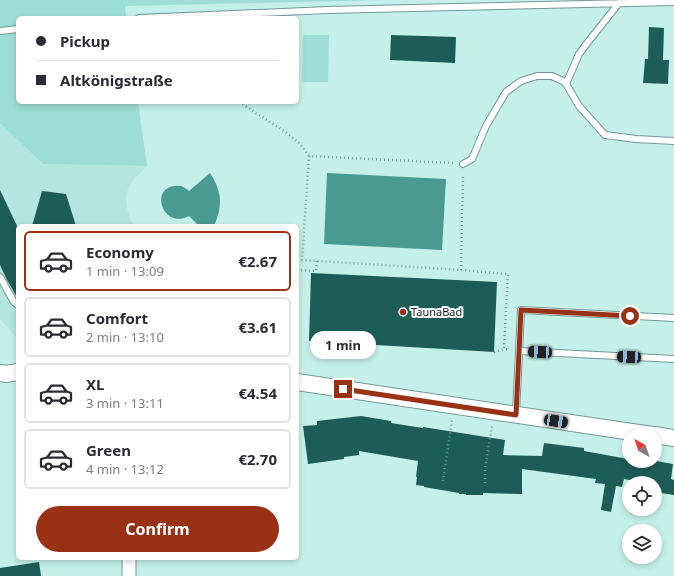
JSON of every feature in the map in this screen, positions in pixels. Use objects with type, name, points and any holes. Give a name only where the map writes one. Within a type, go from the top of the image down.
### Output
[{"type":"street","points":[[0,373],[6,374],[16,372]]},
{"type":"street","points":[[299,382],[622,430]]},
{"type":"street","points":[[662,436],[674,438]]},
{"type":"street","points":[[129,560],[129,576]]},
{"type":"lane","points":[[186,16],[328,10],[674,2]]},
{"type":"lane","points":[[566,84],[579,54],[619,4]]},
{"type":"lane","points":[[0,31],[16,29]]},
{"type":"lane","points":[[463,164],[472,159],[486,126],[506,92],[521,81],[537,76],[552,76],[565,82],[580,106],[605,135],[636,139],[674,141]]},
{"type":"lane","points":[[0,277],[16,304]]},
{"type":"lane","points":[[516,415],[521,310],[674,318]]},
{"type":"lane","points":[[519,351],[674,359]]},
{"type":"path","points":[[242,104],[284,131],[299,143],[309,156],[302,260],[508,274],[504,349]]},
{"type":"path","points":[[309,156],[463,164],[461,270]]},
{"type":"path","points":[[299,270],[316,271],[317,260]]},
{"type":"path","points":[[506,308],[511,309]]},
{"type":"path","points":[[494,352],[504,349],[509,350]]},
{"type":"path","points":[[443,481],[454,406]]},
{"type":"path","points":[[484,483],[494,412]]},
{"type":"shaded area","points":[[0,0],[387,0],[125,6],[126,16],[16,16],[16,104],[138,104],[147,166],[43,164],[0,123]]},
{"type":"shaded area","points":[[303,35],[329,35],[328,82],[302,82]]},
{"type":"shaded area","points":[[0,123],[43,164],[147,166],[133,180],[126,197],[127,208],[133,224],[16,224],[16,337],[0,319]]},
{"type":"shaded area","points":[[210,173],[217,186],[220,199],[219,212],[215,224],[197,224],[189,216],[180,219],[172,218],[166,213],[162,207],[161,200],[167,188],[179,186],[184,187],[189,191]]},
{"type":"shaded area","points":[[327,173],[446,179],[442,250],[324,244]]},
{"type":"building","points":[[649,27],[664,28],[663,60],[669,60],[668,84],[643,83],[645,59],[648,59]]},
{"type":"building","points":[[391,35],[456,37],[455,63],[390,60]]},
{"type":"building","points":[[0,190],[16,224],[16,296],[0,265]]},
{"type":"building","points":[[42,191],[66,194],[75,224],[33,224]]},
{"type":"building","name":"TaunaBad","points":[[311,273],[497,282],[494,352],[309,341]]},
{"type":"building","points":[[361,416],[391,421],[391,423],[505,440],[503,455],[542,456],[544,443],[584,448],[584,451],[622,458],[622,468],[662,468],[662,462],[673,464],[671,479],[674,480],[674,495],[662,493],[662,476],[622,476],[622,487],[616,486],[611,512],[601,510],[605,484],[595,483],[596,479],[522,469],[522,494],[483,493],[483,495],[466,495],[416,485],[418,461],[359,451],[359,455],[344,457],[344,459],[308,464],[303,426],[317,425],[317,421]]},
{"type":"building","points":[[39,562],[41,576],[0,576],[0,568]]},
{"type":"place","name":"TaunaBad","points":[[403,312]]},
{"type":"route","points":[[343,389],[516,415],[521,310],[630,316]]}]
